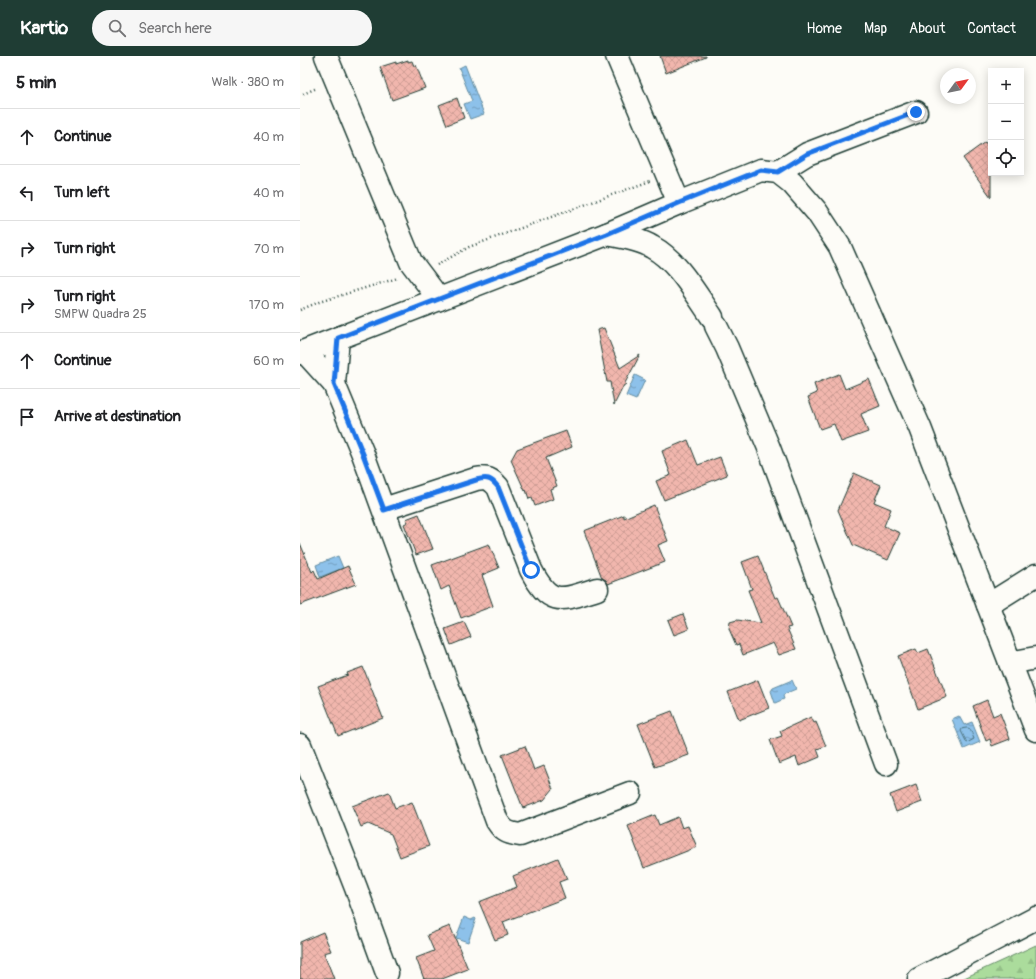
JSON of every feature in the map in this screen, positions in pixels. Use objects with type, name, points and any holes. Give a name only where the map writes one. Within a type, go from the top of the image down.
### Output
[{"type":"street","points":[[326,56],[414,270],[439,299]]},
{"type":"street","points":[[617,56],[679,203]]},
{"type":"street","points":[[630,793],[520,835],[510,834],[502,829],[492,806],[363,454],[334,384],[302,353],[607,234],[679,203],[770,171],[807,154],[916,112]]},
{"type":"street","points":[[770,171],[792,183],[818,212],[840,247],[920,428],[1035,726]]},
{"type":"street","points":[[607,234],[651,246],[665,256],[687,282],[714,321],[769,448],[886,764]]},
{"type":"street","points":[[414,270],[415,310]]},
{"type":"street","points":[[334,384],[338,338]]},
{"type":"street","points":[[384,510],[476,480],[485,478],[492,479],[498,487],[536,581],[543,589],[554,598],[565,599],[597,589]]},
{"type":"street","points":[[988,605],[1036,575]]},
{"type":"street","points":[[1010,663],[1036,658]]},
{"type":"street","points":[[300,745],[356,888],[387,974]]},
{"type":"street","points":[[918,979],[1036,918]]},
{"type":"path","points":[[300,310],[319,302],[414,270],[469,247],[667,174]]},
{"type":"green space","points":[[1036,945],[1036,979],[962,979]]},
{"type":"water","points":[[465,65],[484,114],[470,119],[464,104],[472,101],[459,68]]},
{"type":"water","points":[[635,375],[645,380],[636,400],[626,396]]},
{"type":"water","points":[[338,556],[343,568],[320,577],[316,565]]},
{"type":"water","points":[[792,680],[796,689],[784,694],[784,699],[775,703],[771,691],[773,688]]},
{"type":"water","points":[[959,716],[964,725],[972,722],[980,742],[964,749],[952,719]]},
{"type":"water","points":[[464,917],[471,920],[476,919],[468,942],[456,938]]},
{"type":"building","points":[[660,56],[706,56],[706,57],[666,73]]},
{"type":"building","points":[[408,60],[408,62],[412,61],[414,66],[416,65],[425,88],[392,100],[380,67]]},
{"type":"building","points":[[457,98],[464,118],[447,125],[439,105]]},
{"type":"building","points":[[985,142],[988,146],[988,176],[991,176],[991,197],[963,158]]},
{"type":"building","points":[[604,328],[620,368],[640,355],[625,383],[626,385],[624,385],[614,405],[610,382],[607,382],[597,330]]},
{"type":"building","points":[[839,374],[845,389],[869,379],[880,406],[861,414],[868,432],[841,442],[834,424],[820,429],[808,397],[817,393],[814,384]]},
{"type":"building","points":[[566,431],[572,447],[546,458],[557,486],[550,489],[553,499],[535,506],[532,498],[529,499],[511,460],[517,449]]},
{"type":"building","points":[[688,440],[698,465],[720,457],[727,475],[664,500],[656,481],[671,475],[662,451]]},
{"type":"building","points":[[854,473],[881,485],[874,502],[891,509],[884,526],[900,533],[888,560],[853,545],[838,510]]},
{"type":"building","points":[[654,505],[668,541],[658,545],[665,562],[608,584],[606,580],[602,578],[584,531],[624,515],[624,518]]},
{"type":"building","points":[[419,514],[433,549],[416,555],[404,524],[408,522],[406,519]]},
{"type":"building","points":[[300,543],[312,572],[314,570],[318,579],[348,566],[356,584],[300,605]]},
{"type":"building","points":[[489,544],[499,568],[482,575],[493,606],[461,618],[449,586],[441,590],[432,565]]},
{"type":"building","points":[[758,556],[775,598],[778,597],[791,627],[787,628],[796,649],[779,655],[773,643],[743,655],[739,644],[736,645],[729,629],[730,622],[737,620],[761,623],[748,590],[752,589],[742,562]]},
{"type":"building","points":[[683,614],[689,629],[674,635],[668,620]]},
{"type":"building","points":[[464,622],[471,637],[451,645],[445,629]]},
{"type":"building","points":[[916,649],[918,653],[928,649],[947,697],[918,709],[898,656]]},
{"type":"building","points":[[363,667],[383,718],[338,736],[318,686],[348,675],[347,673]]},
{"type":"building","points":[[758,680],[769,708],[739,720],[728,692]]},
{"type":"building","points":[[987,700],[993,716],[1000,713],[1010,739],[992,746],[990,739],[986,741],[973,706]]},
{"type":"building","points":[[672,711],[689,755],[655,767],[638,724]]},
{"type":"building","points":[[811,717],[814,723],[816,722],[826,746],[817,749],[820,757],[799,766],[796,757],[779,764],[770,740],[782,736],[780,731]]},
{"type":"building","points":[[525,746],[534,770],[544,766],[553,789],[544,800],[523,808],[502,755]]},
{"type":"building","points":[[916,785],[922,802],[896,812],[890,795]]},
{"type":"building","points":[[389,792],[395,808],[412,802],[429,846],[400,857],[391,834],[368,824],[361,827],[352,806]]},
{"type":"building","points":[[655,815],[659,825],[678,817],[682,828],[688,826],[697,847],[644,868],[628,826]]},
{"type":"building","points":[[558,858],[567,879],[559,882],[565,898],[503,922],[508,935],[495,940],[479,902],[517,887],[513,876]]},
{"type":"building","points":[[450,926],[468,969],[442,979],[424,979],[416,958],[434,951],[427,935]]},
{"type":"building","points":[[323,932],[331,951],[324,953],[334,979],[300,979],[300,942]]},
{"type":"route","points":[[531,570],[498,487],[492,479],[485,478],[476,480],[384,510],[334,384],[338,338],[415,310],[439,299],[607,234],[761,170],[778,172],[807,154],[916,112]]}]
